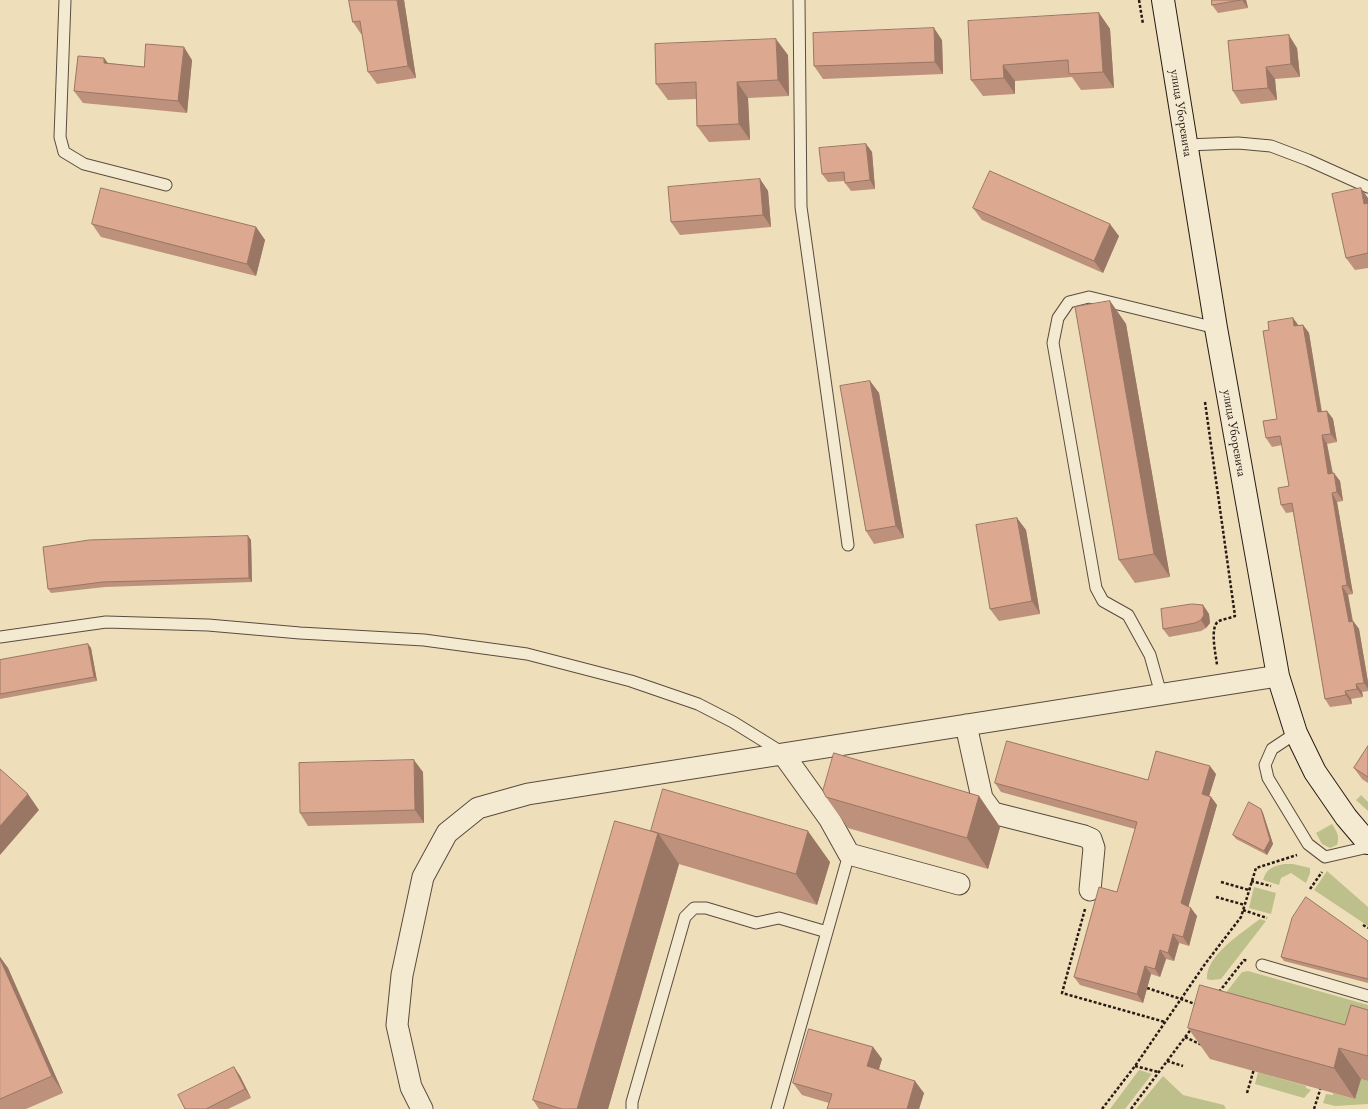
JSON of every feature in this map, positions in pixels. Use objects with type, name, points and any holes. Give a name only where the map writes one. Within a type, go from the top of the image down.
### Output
[{"type":"main road","name":"улица Уборевича","points":[[1163,0],[1216,328],[1278,676],[1296,733],[1315,772],[1346,817],[1368,843]]},
{"type":"street","points":[[422,1109],[411,1087],[397,1025],[402,975],[423,877],[447,833],[478,808],[528,794],[1278,676]]},
{"type":"street","points":[[966,725],[982,798],[993,813],[1091,839],[1094,848],[1088,898]]},
{"type":"street","points":[[783,754],[830,818],[850,854],[959,884]]},
{"type":"lane","points":[[65,0],[60,137],[64,152],[84,164],[166,185]]},
{"type":"lane","points":[[799,0],[801,207],[848,546]]},
{"type":"lane","points":[[1186,145],[1238,143],[1271,146],[1308,160],[1368,187]]},
{"type":"lane","points":[[1161,694],[1150,656],[1128,615],[1103,601],[1096,588],[1053,343],[1058,318],[1069,302],[1089,297],[1216,328]]},
{"type":"lane","points":[[0,637],[106,622],[208,625],[300,633],[424,640],[527,654],[631,681],[698,704],[733,722],[783,754]]},
{"type":"lane","points":[[1296,733],[1272,749],[1265,765],[1268,778],[1308,844],[1325,857],[1368,847]]},
{"type":"lane","points":[[777,1109],[850,854]]},
{"type":"lane","points":[[632,1109],[632,1102],[685,917],[694,908],[706,908],[756,923],[779,918],[827,932]]},
{"type":"lane","points":[[1262,965],[1368,996]]},
{"type":"path","points":[[1139,0],[1144,32]]},
{"type":"path","points":[[1205,400],[1235,616],[1218,621],[1213,632],[1220,685]]},
{"type":"path","points":[[1102,1109],[1135,1066],[1205,964],[1241,917],[1256,868],[1296,855],[1308,844]]},
{"type":"path","points":[[1310,890],[1325,866]]},
{"type":"path","points":[[1251,881],[1271,886]]},
{"type":"path","points":[[1220,882],[1249,890]]},
{"type":"path","points":[[1216,897],[1244,905]]},
{"type":"path","points":[[1088,898],[1062,993],[1165,1022]]},
{"type":"path","points":[[1243,910],[1267,918]]},
{"type":"path","points":[[1363,925],[1368,928]]},
{"type":"path","points":[[1218,993],[1244,960]]},
{"type":"path","points":[[1147,988],[1200,1006]]},
{"type":"path","points":[[1131,1109],[1193,1026]]},
{"type":"path","points":[[1185,1037],[1205,1046]]},
{"type":"path","points":[[1167,1061],[1183,1066]]},
{"type":"path","points":[[1135,1066],[1158,1072]]},
{"type":"path","points":[[1247,1093],[1254,1066]]},
{"type":"path","points":[[1314,1109],[1321,1085]]},
{"type":"green space","points":[[1361,795],[1368,802],[1368,811],[1356,800]]},
{"type":"green space","points":[[1332,824],[1337,832],[1338,839],[1337,845],[1330,848],[1322,844],[1316,833]]},
{"type":"green space","points":[[1284,864],[1293,864],[1310,868],[1310,873],[1306,883],[1291,873],[1281,878],[1279,885],[1263,880],[1268,870]]},
{"type":"green space","points":[[1327,871],[1368,907],[1368,926],[1314,890]]},
{"type":"green space","points":[[1254,887],[1276,893],[1271,914],[1249,908]]},
{"type":"green space","points":[[1260,919],[1266,921],[1221,979],[1207,979],[1208,970],[1218,953]]},
{"type":"green space","points":[[1248,971],[1368,1005],[1368,1054],[1210,1013],[1242,972]]},
{"type":"green space","points":[[1139,1070],[1152,1074],[1125,1109],[1110,1109]]},
{"type":"green space","points":[[1258,1072],[1306,1086],[1306,1088],[1311,1090],[1304,1098],[1255,1084]]},
{"type":"green space","points":[[1163,1076],[1183,1095],[1224,1105],[1226,1109],[1136,1109]]},
{"type":"green space","points":[[1361,1079],[1368,1081],[1368,1104],[1335,1106],[1323,1103],[1326,1094],[1333,1095],[1333,1093],[1355,1099]]},
{"type":"building","points":[[349,0],[397,0],[408,66],[368,72],[360,21],[353,22]]},
{"type":"building","points":[[1212,0],[1241,0],[1212,5]]},
{"type":"building","points":[[1099,13],[1103,72],[1069,74],[1068,60],[1003,65],[1004,78],[971,80],[968,21]]},
{"type":"building","points":[[934,28],[935,62],[814,66],[813,33]]},
{"type":"building","points":[[1289,35],[1291,64],[1266,67],[1268,88],[1233,91],[1228,41]]},
{"type":"building","points":[[776,39],[778,80],[737,82],[739,124],[697,126],[696,82],[656,84],[655,44]]},
{"type":"building","points":[[146,44],[184,47],[178,101],[74,91],[78,56],[104,58],[104,63],[144,67]]},
{"type":"building","points":[[866,144],[870,180],[845,183],[844,172],[822,174],[819,148]]},
{"type":"building","points":[[990,171],[1110,224],[1094,261],[973,208]]},
{"type":"building","points":[[760,179],[763,215],[671,222],[668,187]]},
{"type":"building","points":[[101,188],[256,227],[247,264],[92,224]]},
{"type":"building","points":[[1361,188],[1364,204],[1368,203],[1368,253],[1346,258],[1332,194]]},
{"type":"building","points":[[1110,301],[1154,554],[1119,560],[1075,307]]},
{"type":"building","points":[[1293,318],[1294,326],[1303,325],[1318,412],[1327,411],[1331,434],[1322,435],[1328,474],[1334,473],[1337,492],[1332,493],[1347,585],[1342,586],[1349,622],[1353,621],[1364,683],[1356,684],[1357,689],[1345,691],[1346,695],[1325,699],[1292,503],[1281,505],[1278,488],[1289,486],[1280,436],[1266,438],[1263,421],[1277,419],[1263,331],[1269,330],[1268,322]]},
{"type":"building","points":[[870,381],[896,526],[866,531],[840,386]]},
{"type":"building","points":[[1017,518],[1032,601],[990,609],[976,525]]},
{"type":"building","points":[[248,536],[249,578],[103,582],[48,589],[43,547],[89,540]]},
{"type":"building","points":[[1192,604],[1203,605],[1204,615],[1201,620],[1195,623],[1163,629],[1161,609]]},
{"type":"building","points":[[88,644],[94,677],[0,694],[0,660]]},
{"type":"building","points":[[1007,741],[1148,780],[1156,751],[1210,766],[1202,794],[1211,797],[1181,903],[1191,908],[1183,937],[1173,934],[1168,953],[1160,950],[1155,969],[1145,966],[1137,994],[1074,977],[1099,887],[1117,892],[1137,822],[995,783]]},
{"type":"building","points":[[1368,746],[1368,777],[1354,768]]},
{"type":"building","points":[[834,753],[979,796],[967,838],[826,797],[823,791]]},
{"type":"building","points":[[414,760],[415,810],[300,813],[299,763]]},
{"type":"building","points":[[0,769],[28,794],[0,826]]},
{"type":"building","points":[[663,789],[808,831],[796,874],[651,831]]},
{"type":"building","points":[[1249,802],[1261,809],[1270,840],[1264,851],[1233,835]]},
{"type":"building","points":[[615,821],[658,833],[577,1109],[562,1109],[533,1100]]},
{"type":"building","points":[[1306,897],[1368,941],[1368,979],[1281,957],[1292,918]]},
{"type":"building","points":[[0,959],[52,1076],[0,1099]]},
{"type":"building","points":[[1200,985],[1345,1025],[1351,1005],[1368,1010],[1368,1056],[1339,1048],[1334,1068],[1188,1028]]},
{"type":"building","points":[[809,1029],[873,1047],[867,1066],[915,1081],[907,1109],[827,1109],[832,1094],[793,1083]]},
{"type":"building","points":[[234,1067],[245,1089],[206,1109],[185,1109],[178,1095]]}]
